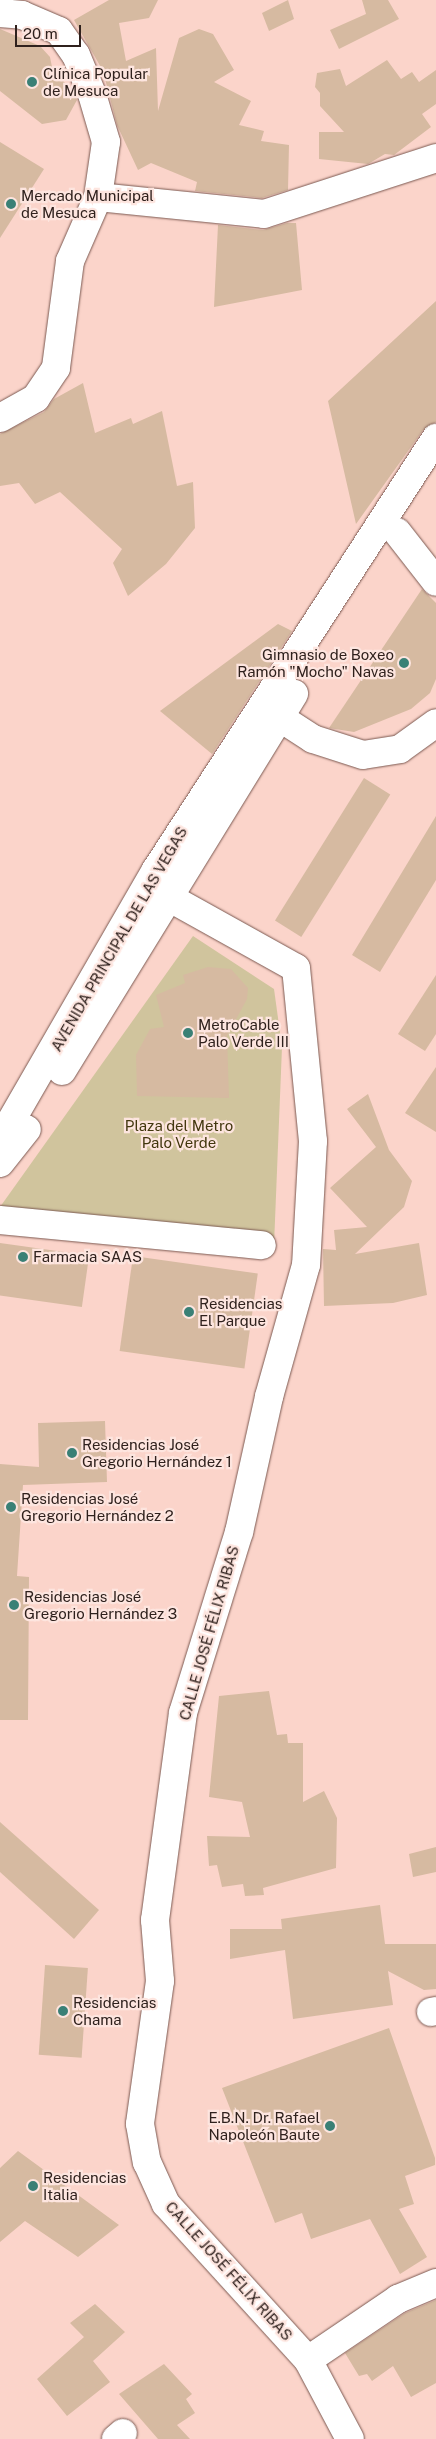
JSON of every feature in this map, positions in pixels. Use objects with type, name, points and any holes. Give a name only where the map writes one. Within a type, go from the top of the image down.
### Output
[{"type":"street","points":[[0,13],[22,15],[59,31],[76,55],[106,142],[98,197],[70,262],[56,368],[36,398],[0,418]]},
{"type":"street","points":[[98,197],[264,214],[436,158]]},
{"type":"street","name":"AVENIDA PRINCIPAL DE LAS VEGAS","points":[[0,1140],[156,870],[436,438]]},
{"type":"street","name":"AVENIDA PRINCIPAL DE LAS VEGAS","points":[[0,1163],[15,1148],[436,466]]},
{"type":"street","points":[[397,532],[432,573]]},
{"type":"street","points":[[279,718],[336,750],[363,755],[400,749],[436,723]]},
{"type":"street","points":[[156,870],[170,898]]},
{"type":"street","name":"CALLE JOSÉ FÉLIX RIBAS","points":[[170,898],[296,968],[313,1141],[306,1265],[239,1532],[183,1713],[155,1920],[160,1981],[140,2124],[147,2162],[166,2204],[308,2360],[350,2439]]},
{"type":"street","points":[[0,1220],[136,1231],[262,1245]]},
{"type":"street","points":[[308,2360],[398,2299],[436,2283]]},
{"type":"green space","name":"Plaza del Metro Palo Verde","points":[[193,936],[274,989],[282,1047],[274,1245],[0,1207]]},
{"type":"building","points":[[109,0],[158,0],[149,18],[119,23],[126,61],[156,48],[158,111],[179,38],[199,29],[213,34],[234,70],[214,82],[251,101],[239,125],[264,131],[261,141],[289,145],[288,190],[262,198],[195,191],[197,182],[151,163],[138,170],[117,125],[103,71],[74,20]]},
{"type":"building","points":[[288,0],[294,19],[269,31],[262,13]]},
{"type":"building","points":[[362,0],[388,0],[399,19],[339,49],[330,30],[366,14]]},
{"type":"building","name":"Clínica Popular de Mesuca","points":[[0,29],[40,46],[50,57],[53,72],[73,90],[77,100],[66,120],[42,124],[0,91]]},
{"type":"building","points":[[387,60],[401,79],[412,72],[419,82],[436,70],[436,104],[422,114],[431,127],[394,155],[385,154],[368,164],[319,159],[319,132],[344,132],[320,106],[320,93],[315,87],[317,73],[340,69],[346,86]]},
{"type":"building","name":"Mercado Municipal de Mesuca","points":[[0,142],[44,169],[0,238]]},
{"type":"building","points":[[287,223],[296,223],[302,290],[214,307],[218,225],[263,230]]},
{"type":"building","points":[[436,301],[436,422],[423,430],[356,524],[328,401]]},
{"type":"building","points":[[83,383],[95,433],[131,418],[133,424],[162,411],[177,486],[193,482],[195,528],[166,564],[128,596],[113,563],[122,549],[60,492],[35,504],[19,483],[0,486],[0,434],[44,412],[54,399]]},
{"type":"building","name":"Gimnasio de Boxeo Ramón \"Mocho\" Navas","points":[[422,589],[436,603],[436,679],[430,693],[411,709],[354,732],[329,728]]},
{"type":"building","points":[[278,624],[292,631],[212,754],[160,711]]},
{"type":"building","points":[[364,778],[390,794],[301,937],[275,920]]},
{"type":"building","points":[[436,816],[436,880],[380,972],[352,955]]},
{"type":"building","name":"MetroCable Palo Verde III","points":[[208,967],[231,969],[248,988],[247,999],[227,1036],[229,1098],[137,1096],[136,1055],[150,1029],[164,1027],[156,995],[185,983],[183,975]]},
{"type":"building","points":[[436,975],[436,1034],[425,1051],[398,1034]]},
{"type":"building","points":[[436,1067],[436,1132],[405,1113]]},
{"type":"building","points":[[368,1094],[389,1150],[412,1181],[404,1207],[355,1254],[419,1243],[427,1295],[393,1303],[324,1306],[323,1249],[336,1250],[334,1230],[367,1227],[330,1188],[376,1147],[347,1109]]},
{"type":"building","points":[[0,1243],[89,1256],[82,1307],[0,1296]]},
{"type":"building","name":"Residencias El Parque","points":[[133,1256],[258,1274],[244,1369],[120,1351]]},
{"type":"building","points":[[105,1421],[107,1482],[23,1485],[17,1576],[29,1577],[28,1720],[0,1720],[0,1464],[39,1467],[38,1423]]},
{"type":"building","points":[[269,1691],[277,1735],[287,1734],[288,1743],[303,1743],[303,1802],[324,1791],[337,1818],[336,1868],[263,1888],[264,1895],[245,1896],[243,1884],[222,1887],[217,1865],[209,1866],[207,1836],[250,1837],[242,1802],[209,1797],[219,1696]]},
{"type":"building","points":[[0,1822],[99,1910],[74,1939],[0,1872]]},
{"type":"building","points":[[436,1847],[436,1872],[413,1877],[409,1854]]},
{"type":"building","points":[[380,1905],[385,1944],[436,1944],[436,1989],[424,1990],[388,1971],[393,2005],[293,2019],[285,1950],[230,1959],[230,1929],[282,1929],[281,1919]]},
{"type":"building","name":"Residencias Chama","points":[[45,1965],[88,1968],[82,2058],[39,2055]]},
{"type":"building","name":"E.B.N. Dr. Rafael Napoleón Baute","points":[[389,2028],[435,2158],[435,2165],[405,2176],[414,2204],[399,2209],[427,2257],[400,2274],[370,2219],[311,2239],[302,2213],[275,2223],[222,2088]]},
{"type":"building","name":"Residencias Italia","points":[[18,2151],[119,2225],[78,2257],[25,2221],[0,2242],[0,2168]]},
{"type":"building","points":[[436,2300],[436,2383],[411,2397],[393,2366],[372,2381],[367,2374],[359,2376],[345,2353],[405,2313]]},
{"type":"building","points":[[95,2304],[125,2332],[93,2361],[110,2382],[67,2416],[37,2379],[84,2337],[70,2323]]},
{"type":"building","points":[[164,2364],[192,2394],[186,2399],[195,2413],[177,2425],[190,2439],[158,2439],[119,2394]]},
{"type":"place","name":"Clínica Popular de Mesuca","points":[[32,82]]},
{"type":"place","name":"Mercado Municipal de Mesuca","points":[[11,204]]},
{"type":"place","name":"Gimnasio de Boxeo Ramón \"Mocho\" Navas","points":[[404,663]]},
{"type":"place","name":"MetroCable Palo Verde III","points":[[188,1033]]},
{"type":"place","name":"Farmacia SAAS","points":[[23,1257]]},
{"type":"place","name":"Residencias El Parque","points":[[189,1312]]},
{"type":"place","name":"Residencias José Gregorio Hernández 1","points":[[72,1453]]},
{"type":"place","name":"Residencias José Gregorio Hernández 2","points":[[11,1507]]},
{"type":"place","name":"Residencias José Gregorio Hernández 3","points":[[14,1605]]},
{"type":"place","name":"Residencias Chama","points":[[63,2011]]},
{"type":"place","name":"E.B.N. Dr. Rafael Napoleón Baute","points":[[330,2126]]},
{"type":"place","name":"Residencias Italia","points":[[33,2186]]}]
